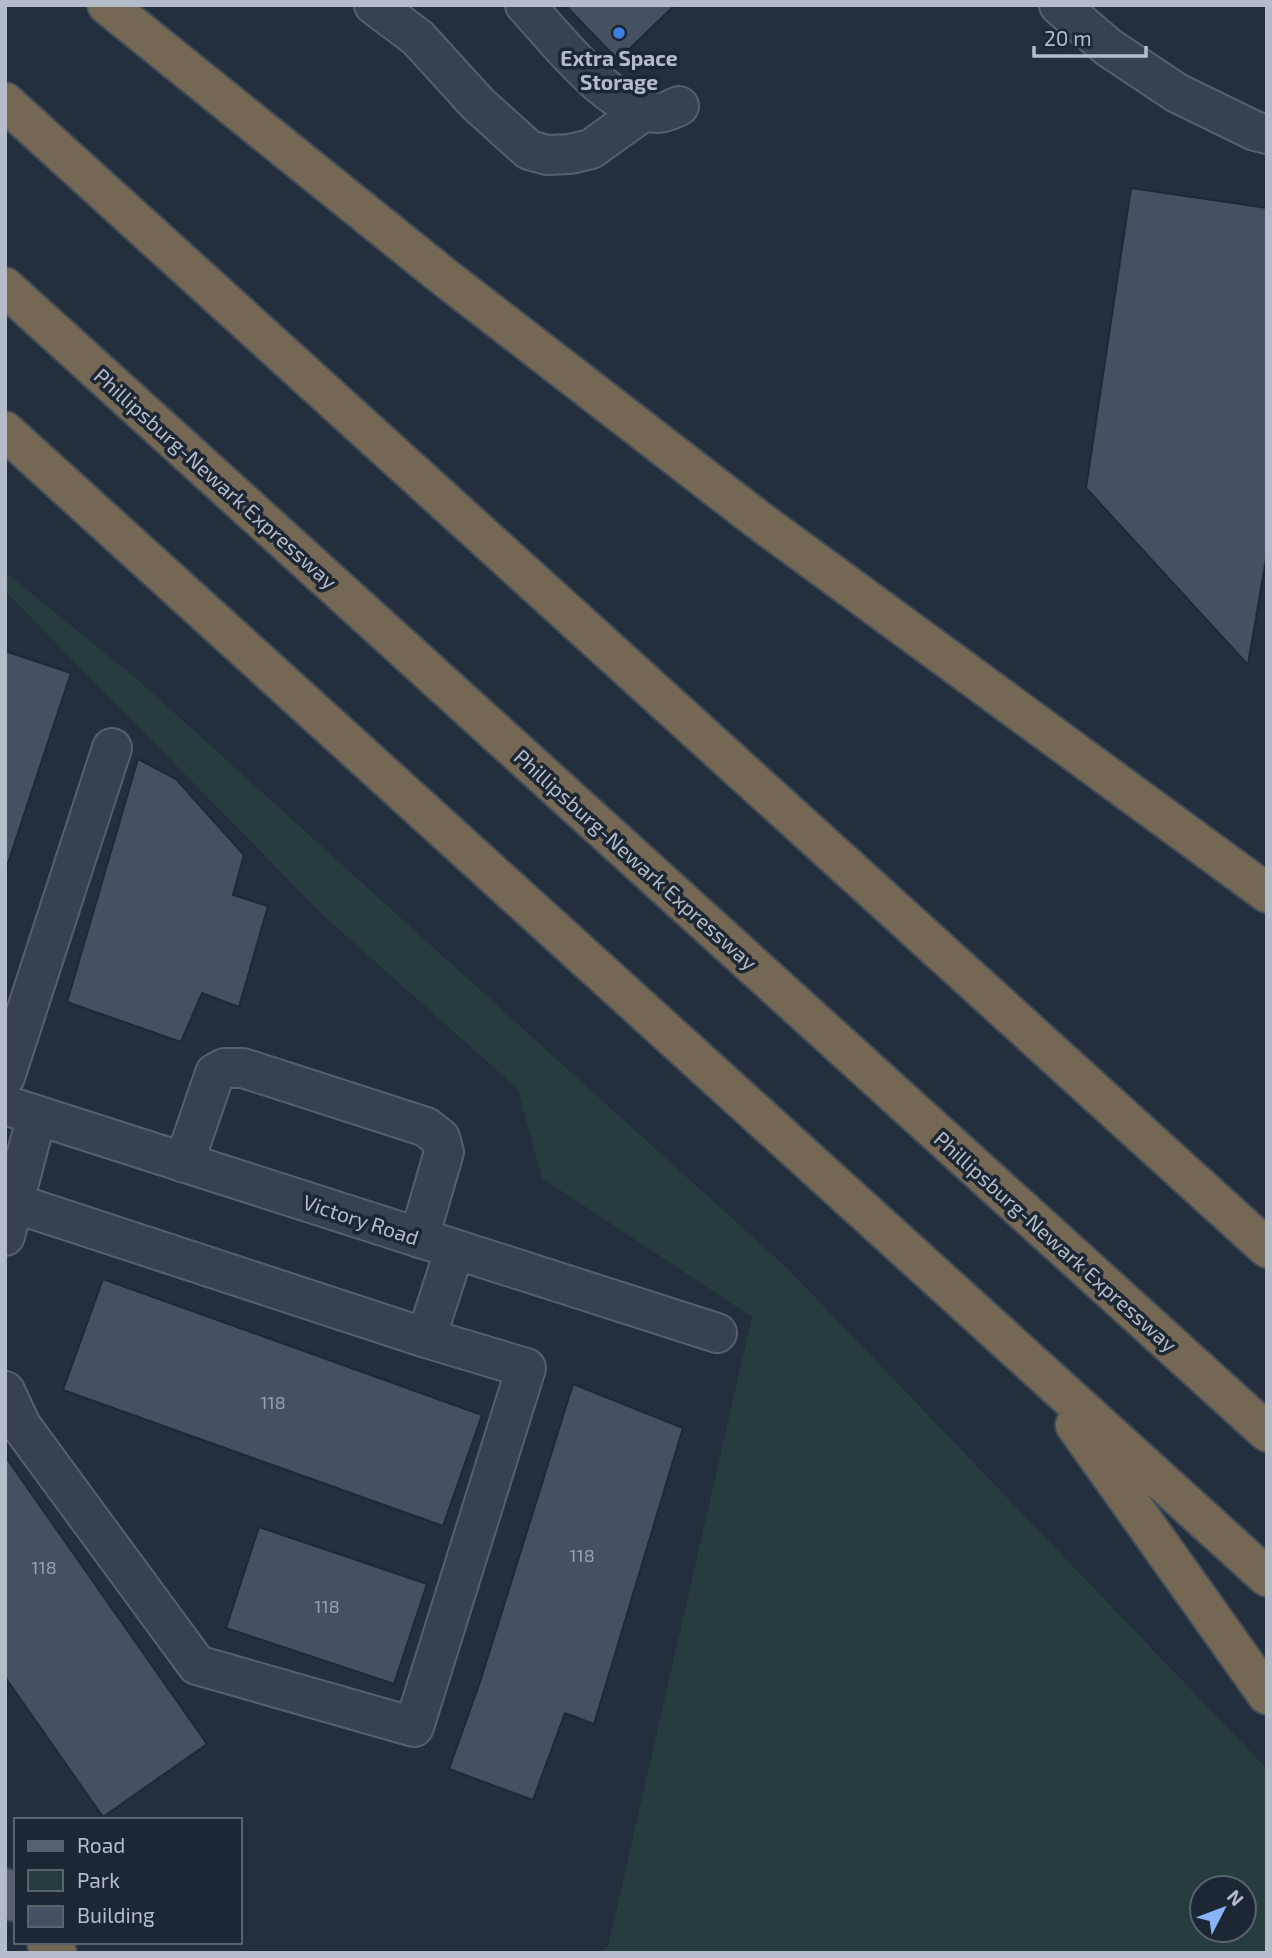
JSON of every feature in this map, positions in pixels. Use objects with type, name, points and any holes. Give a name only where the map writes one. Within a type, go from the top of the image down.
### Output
[{"type":"highway","points":[[107,5],[443,276],[746,511],[1267,893]]},
{"type":"highway","points":[[5,102],[1267,1248]]},
{"type":"highway","name":"Phillipsburg-Newark Expressway","points":[[5,287],[1267,1432]]},
{"type":"highway","points":[[5,431],[1267,1577]]},
{"type":"highway","points":[[1062,1062],[1267,1213]]},
{"type":"highway","points":[[1033,1366],[1267,1695]]},
{"type":"street","points":[[374,5],[418,38],[478,104],[529,150],[547,155],[592,149],[661,109],[613,96],[524,5]]},
{"type":"street","points":[[1059,5],[1108,47],[1177,93],[1255,131],[1267,134]]},
{"type":"street","points":[[5,1077],[112,748]]},
{"type":"street","points":[[184,1163],[215,1073],[223,1068],[243,1068],[426,1127],[440,1138],[444,1152],[426,1338]]},
{"type":"street","points":[[5,1391],[22,1427],[197,1665],[414,1727],[526,1368],[10,1219],[21,1110]]},
{"type":"street","name":"Victory Road","points":[[21,1110],[717,1333]]},
{"type":"green space","points":[[5,572],[138,680],[787,1268],[1267,1769],[1267,1953],[598,1953],[608,1947],[752,1317],[542,1178],[518,1089],[326,918],[5,591]]},
{"type":"building","name":"Extra Space Storage","points":[[565,5],[675,5],[618,60]]},
{"type":"building","points":[[1131,188],[1267,208],[1267,553],[1248,665],[1086,488]]},
{"type":"building","points":[[5,651],[71,673],[5,872]]},
{"type":"building","points":[[138,759],[176,779],[244,855],[233,895],[268,906],[239,1007],[202,993],[181,1042],[67,1002]]},
{"type":"building","points":[[103,1279],[482,1415],[443,1526],[63,1390]]},
{"type":"building","points":[[573,1384],[683,1428],[594,1724],[565,1713],[533,1800],[449,1769],[480,1682]]},
{"type":"building","points":[[5,1456],[207,1744],[103,1817],[5,1677]]},
{"type":"building","points":[[259,1527],[427,1584],[394,1684],[226,1628]]},
{"type":"place","name":"Extra Space Storage","points":[[619,33]]}]
